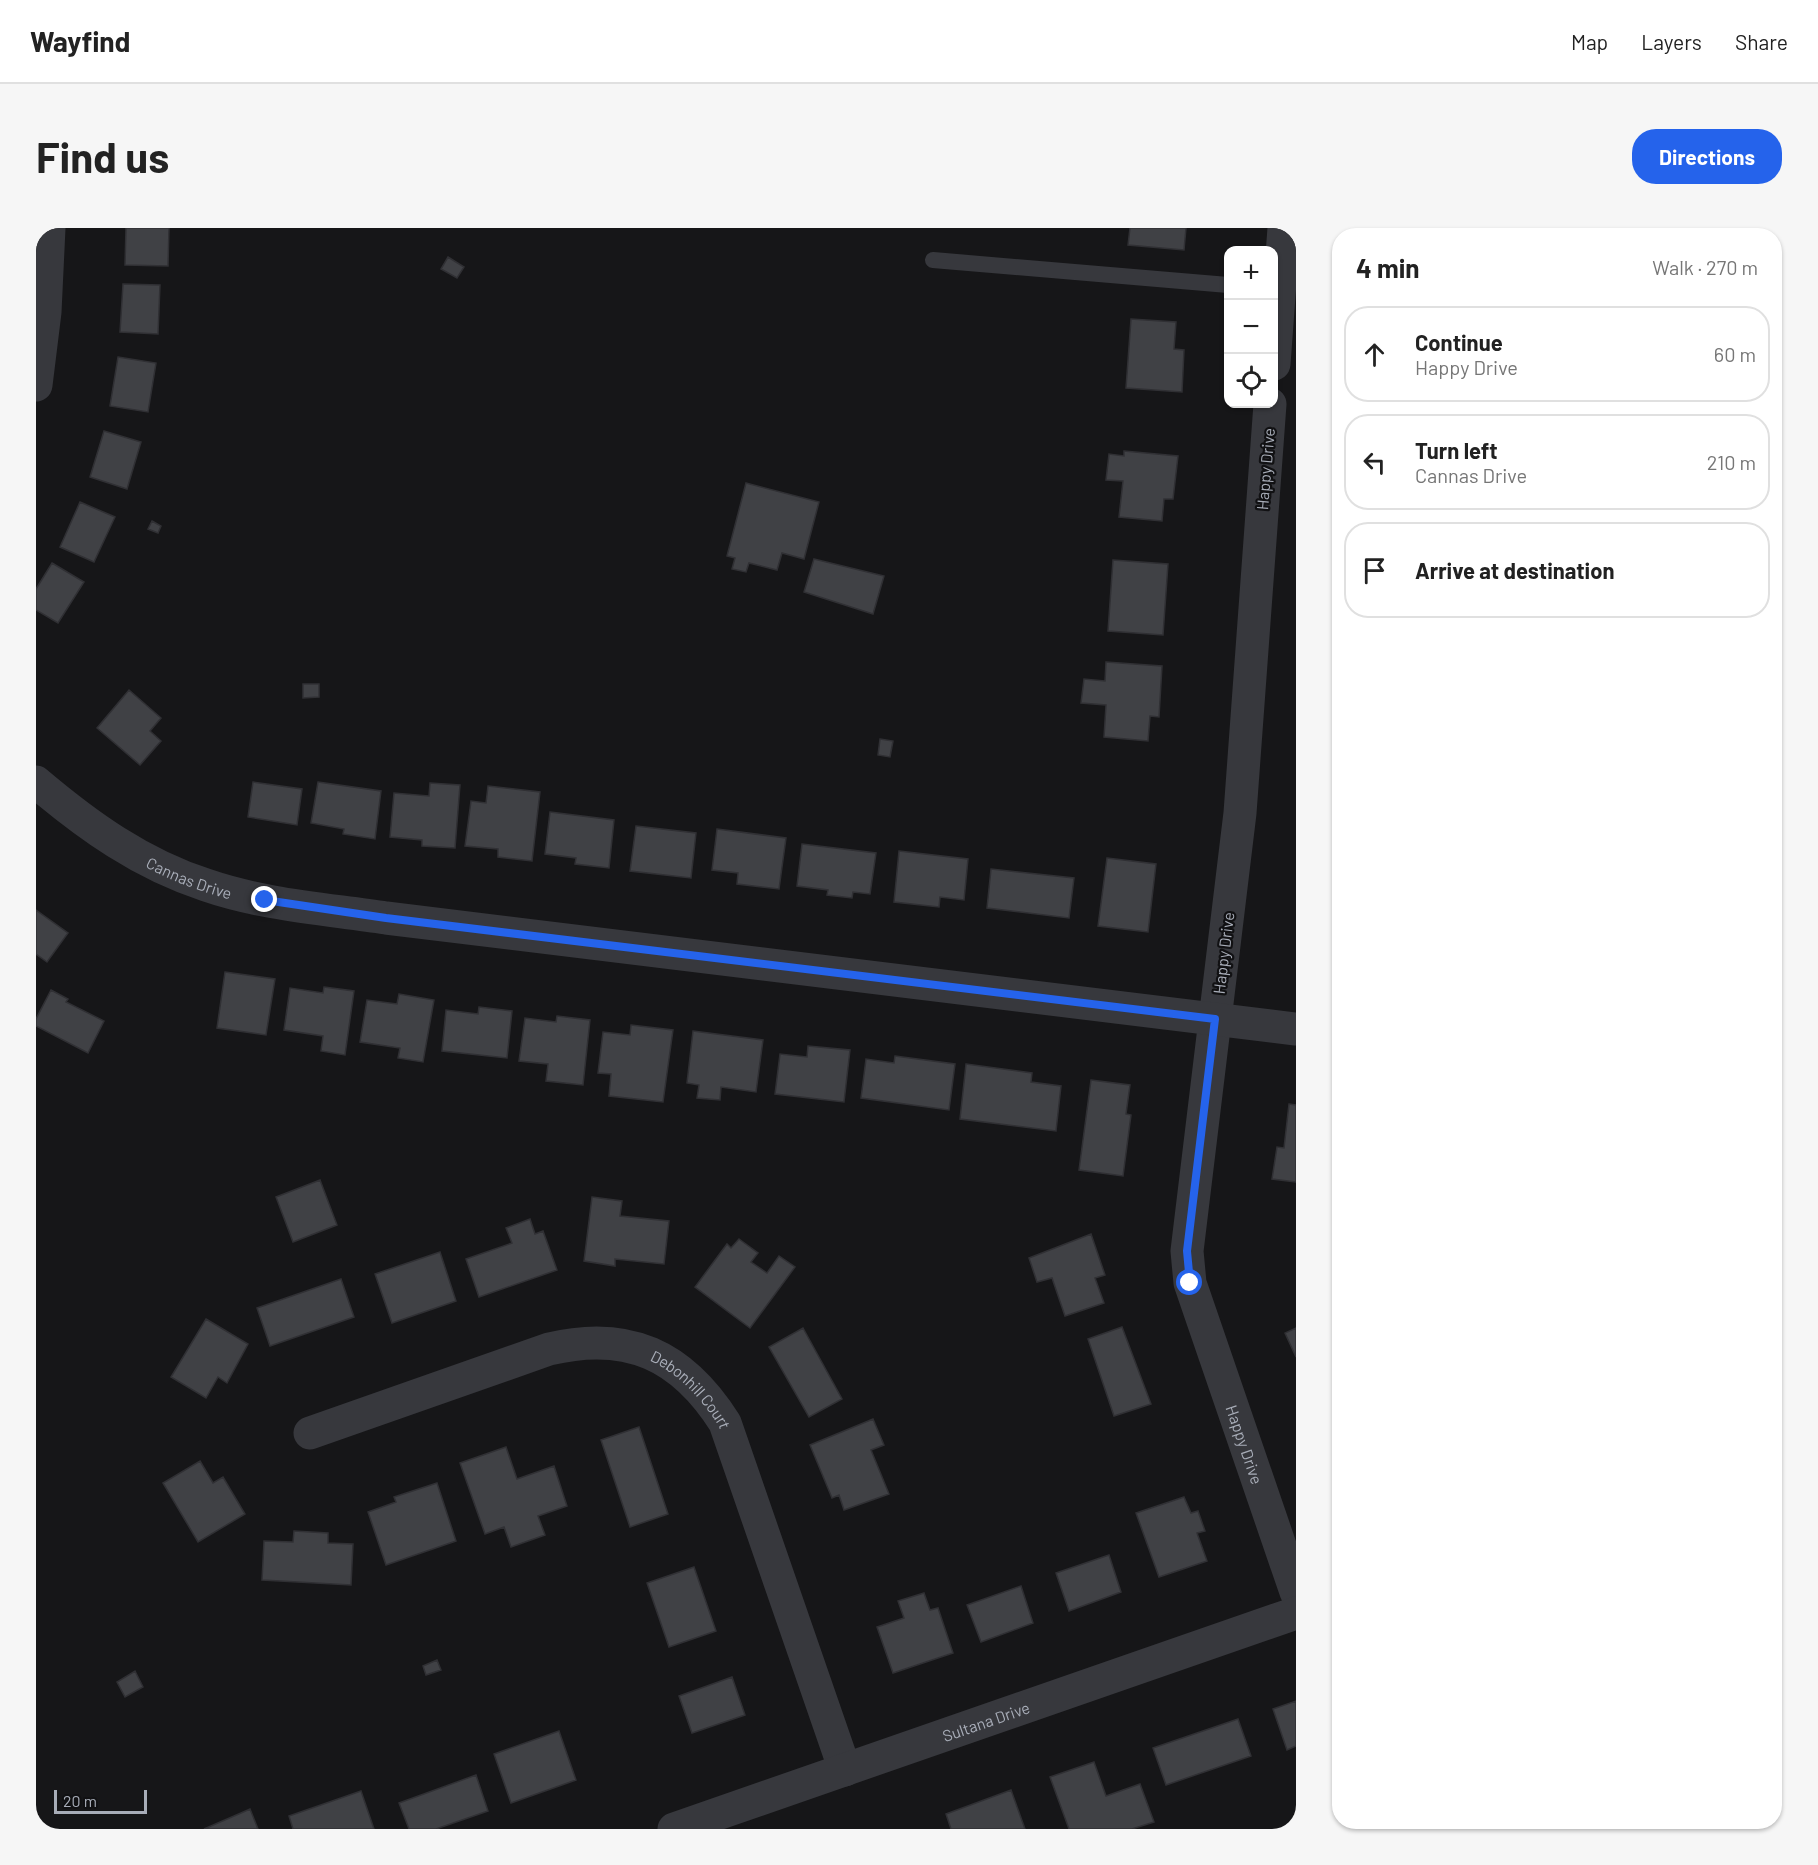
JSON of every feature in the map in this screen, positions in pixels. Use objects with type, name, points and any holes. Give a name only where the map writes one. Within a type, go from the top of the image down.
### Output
[{"type":"street","points":[[36,385],[45,312],[49,228]]},
{"type":"street","points":[[1275,354],[1283,290],[1284,228]]},
{"type":"street","name":"Happy Drive","points":[[1270,408],[1240,813],[1187,1251],[1190,1283],[1296,1592]]},
{"type":"street","name":"Cannas Drive","points":[[36,782],[99,833],[151,863],[207,886],[265,900],[386,918],[1296,1029]]},
{"type":"street","name":"Debonhill Court","points":[[310,1433],[549,1349],[578,1342],[636,1347],[664,1359],[689,1376],[709,1398],[724,1423],[845,1770]]},
{"type":"street","name":"Sultana Drive","points":[[674,1829],[1296,1613]]},
{"type":"lane","points":[[933,260],[1224,285]]},
{"type":"building","points":[[126,228],[169,228],[168,266],[125,265]]},
{"type":"building","points":[[1130,228],[1186,228],[1184,250],[1128,245]]},
{"type":"building","points":[[448,257],[464,267],[457,278],[441,269]]},
{"type":"building","points":[[123,284],[160,285],[158,334],[120,332]]},
{"type":"building","points":[[1131,319],[1176,322],[1174,349],[1184,350],[1182,392],[1126,388]]},
{"type":"building","points":[[118,357],[156,363],[148,412],[110,406]]},
{"type":"building","points":[[104,431],[141,442],[127,489],[90,477]]},
{"type":"building","points":[[1124,451],[1178,456],[1173,499],[1164,499],[1162,521],[1119,517],[1123,481],[1106,480],[1109,454],[1124,456]]},
{"type":"building","points":[[746,483],[819,502],[804,559],[782,553],[777,570],[749,563],[746,572],[732,569],[735,558],[727,556]]},
{"type":"building","points":[[80,502],[115,517],[94,562],[60,547]]},
{"type":"building","points":[[152,521],[161,526],[158,533],[148,529]]},
{"type":"building","points":[[814,559],[884,576],[873,614],[804,592]]},
{"type":"building","points":[[1113,560],[1168,564],[1163,635],[1108,631]]},
{"type":"building","points":[[52,563],[84,582],[58,623],[36,610],[36,589]]},
{"type":"building","points":[[1106,662],[1162,666],[1159,717],[1150,716],[1148,741],[1104,737],[1106,705],[1081,703],[1084,679],[1105,681]]},
{"type":"building","points":[[303,684],[319,684],[319,697],[303,698]]},
{"type":"building","points":[[129,690],[161,718],[150,731],[161,741],[140,765],[97,728]]},
{"type":"building","points":[[880,739],[893,741],[890,757],[878,755]]},
{"type":"building","points":[[253,782],[302,789],[297,825],[248,817]]},
{"type":"building","points":[[318,782],[381,791],[375,839],[343,834],[344,829],[311,823]]},
{"type":"building","points":[[430,783],[460,785],[455,848],[422,846],[422,840],[390,837],[394,793],[429,796]]},
{"type":"building","points":[[488,786],[540,792],[532,861],[498,857],[498,849],[465,846],[471,801],[486,803]]},
{"type":"building","points":[[550,812],[614,820],[609,868],[575,864],[576,858],[545,854]]},
{"type":"building","points":[[636,826],[696,833],[691,878],[630,871]]},
{"type":"building","points":[[717,829],[786,838],[779,889],[737,884],[738,873],[712,870]]},
{"type":"building","points":[[802,844],[876,853],[870,894],[853,892],[852,898],[827,895],[828,890],[797,886]]},
{"type":"building","points":[[899,851],[968,859],[964,900],[940,897],[939,907],[894,902]]},
{"type":"building","points":[[1107,858],[1156,864],[1148,932],[1098,926]]},
{"type":"building","points":[[991,869],[1074,878],[1069,918],[987,908]]},
{"type":"building","points":[[36,910],[68,933],[47,962],[36,954]]},
{"type":"building","points":[[225,972],[275,979],[266,1035],[217,1028]]},
{"type":"building","points":[[324,987],[354,991],[345,1055],[321,1051],[323,1036],[284,1030],[290,988],[323,993]]},
{"type":"building","points":[[51,990],[68,999],[66,1002],[104,1021],[88,1053],[36,1026],[36,1019]]},
{"type":"building","points":[[399,994],[434,1000],[423,1062],[398,1058],[400,1048],[360,1042],[367,1000],[397,1004]]},
{"type":"building","points":[[479,1007],[512,1011],[507,1058],[442,1051],[446,1010],[478,1014]]},
{"type":"building","points":[[557,1016],[590,1020],[583,1085],[546,1081],[548,1064],[519,1061],[525,1018],[556,1022]]},
{"type":"building","points":[[631,1025],[673,1030],[663,1102],[609,1096],[611,1074],[598,1073],[603,1032],[630,1035]]},
{"type":"building","points":[[693,1031],[763,1040],[756,1092],[721,1087],[720,1100],[697,1098],[699,1085],[687,1083]]},
{"type":"building","points":[[808,1046],[850,1050],[844,1102],[775,1094],[780,1054],[807,1057]]},
{"type":"building","points":[[895,1056],[955,1064],[949,1110],[861,1098],[866,1059],[894,1063]]},
{"type":"building","points":[[966,1064],[1032,1073],[1031,1082],[1061,1086],[1056,1131],[960,1119]]},
{"type":"building","points":[[1091,1080],[1130,1085],[1126,1114],[1131,1115],[1123,1176],[1079,1170]]},
{"type":"building","points":[[1289,1104],[1296,1105],[1296,1182],[1272,1179],[1277,1147],[1284,1148]]},
{"type":"building","points":[[320,1180],[337,1225],[293,1242],[276,1197]]},
{"type":"building","points":[[592,1197],[622,1201],[620,1216],[669,1221],[664,1264],[615,1259],[615,1266],[584,1261]]},
{"type":"building","points":[[530,1219],[535,1234],[543,1231],[557,1270],[479,1297],[466,1259],[512,1243],[506,1228]]},
{"type":"building","points":[[1091,1234],[1105,1275],[1095,1278],[1104,1303],[1065,1316],[1052,1278],[1037,1282],[1029,1258]]},
{"type":"building","points":[[739,1239],[758,1253],[751,1262],[767,1273],[779,1256],[795,1267],[750,1328],[695,1287],[727,1244],[731,1248]]},
{"type":"building","points":[[440,1252],[456,1301],[392,1323],[375,1274]]},
{"type":"building","points":[[341,1279],[354,1317],[270,1346],[257,1308]]},
{"type":"building","points":[[206,1319],[248,1344],[227,1383],[218,1377],[206,1398],[171,1377]]},
{"type":"building","points":[[1122,1327],[1151,1404],[1114,1416],[1088,1339]]},
{"type":"building","points":[[803,1328],[842,1399],[809,1417],[769,1347]]},
{"type":"building","points":[[1296,1328],[1296,1357],[1285,1333]]},
{"type":"building","points":[[873,1419],[884,1445],[871,1450],[889,1494],[844,1510],[839,1495],[832,1498],[810,1445]]},
{"type":"building","points":[[639,1427],[668,1514],[630,1527],[601,1440]]},
{"type":"building","points":[[506,1447],[517,1479],[554,1466],[567,1506],[538,1516],[545,1535],[511,1547],[504,1527],[485,1534],[460,1463]]},
{"type":"building","points":[[200,1461],[213,1483],[223,1477],[245,1514],[198,1542],[163,1483]]},
{"type":"building","points":[[437,1483],[456,1541],[386,1565],[368,1512],[396,1502],[394,1497]]},
{"type":"building","points":[[1184,1497],[1191,1513],[1198,1511],[1205,1531],[1197,1533],[1207,1561],[1159,1577],[1136,1513]]},
{"type":"building","points":[[294,1531],[328,1533],[328,1543],[353,1544],[351,1585],[262,1580],[264,1541],[293,1542]]},
{"type":"building","points":[[1109,1555],[1121,1592],[1069,1611],[1056,1573]]},
{"type":"building","points":[[694,1567],[716,1631],[669,1647],[647,1583]]},
{"type":"building","points":[[1021,1586],[1033,1623],[981,1642],[967,1605]]},
{"type":"building","points":[[924,1593],[930,1610],[938,1608],[953,1653],[893,1673],[877,1627],[904,1618],[898,1601]]},
{"type":"building","points":[[437,1660],[441,1670],[426,1675],[423,1666]]},
{"type":"building","points":[[135,1671],[143,1687],[125,1697],[117,1682]]},
{"type":"building","points":[[732,1677],[745,1715],[692,1733],[679,1696]]},
{"type":"building","points":[[1296,1701],[1296,1746],[1287,1750],[1273,1709]]},
{"type":"building","points":[[1238,1719],[1251,1756],[1166,1785],[1153,1748]]},
{"type":"building","points":[[559,1731],[576,1780],[511,1803],[494,1754]]},
{"type":"building","points":[[1094,1762],[1106,1796],[1140,1784],[1154,1822],[1132,1829],[1069,1829],[1050,1777]]},
{"type":"building","points":[[476,1775],[488,1811],[436,1829],[409,1829],[399,1803]]},
{"type":"building","points":[[1011,1790],[1025,1829],[951,1829],[946,1814]]},
{"type":"building","points":[[361,1791],[374,1829],[293,1829],[289,1816]]},
{"type":"building","points":[[250,1809],[258,1829],[204,1829],[241,1813]]},
{"type":"route","points":[[265,900],[386,918],[1215,1019],[1187,1251],[1190,1283]]}]
